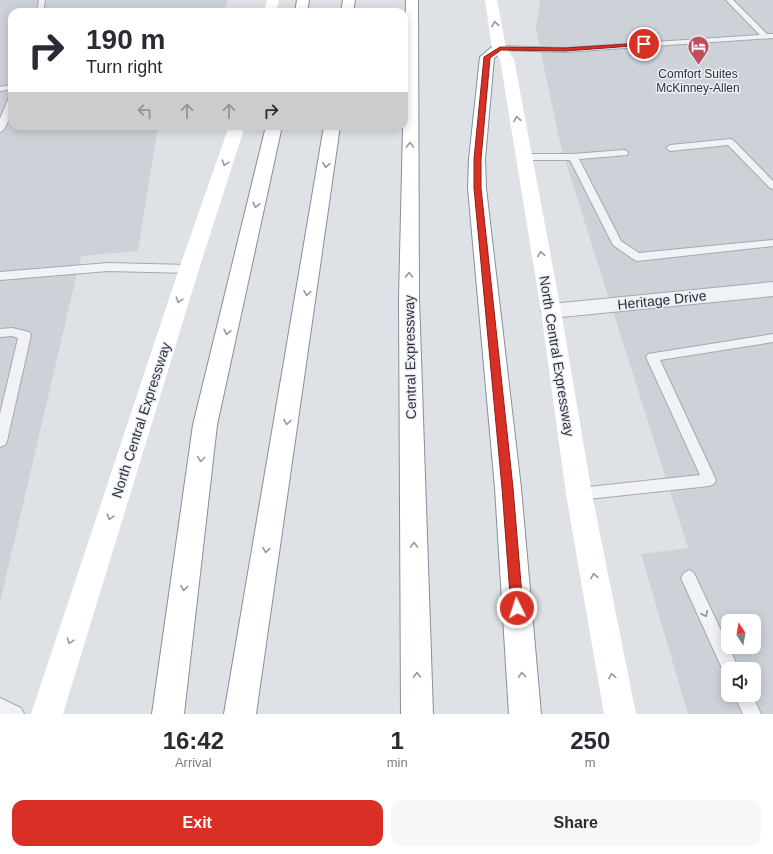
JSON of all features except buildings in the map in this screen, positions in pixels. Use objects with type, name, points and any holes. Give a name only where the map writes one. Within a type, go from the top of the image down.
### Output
[{"type":"main road","name":"Central Expressway","points":[[412,0],[409,298],[417,714]]},
{"type":"main road","name":"North Central Expressway","points":[[491,0],[500,48],[507,59],[551,311],[579,494],[620,714]]},
{"type":"main road","points":[[500,48],[487,57],[477,159],[477,188],[508,488],[525,714]]},
{"type":"main road","name":"North Central Expressway","points":[[47,714],[189,269],[236,130]]},
{"type":"main road","points":[[168,714],[205,425],[273,130]]},
{"type":"main road","points":[[240,714],[301,334],[331,130]]},
{"type":"street","name":"Heritage Drive","points":[[551,311],[773,289]]},
{"type":"lane","points":[[729,0],[769,36]]},
{"type":"lane","points":[[500,48],[565,50],[769,36]]},
{"type":"lane","points":[[0,129],[8,109]]},
{"type":"lane","points":[[670,148],[730,142],[773,186]]},
{"type":"lane","points":[[524,157],[573,157],[624,153]]},
{"type":"lane","points":[[573,157],[617,243],[637,257],[773,243]]},
{"type":"lane","points":[[0,276],[108,267],[189,269]]},
{"type":"lane","points":[[0,333],[12,332],[25,335],[0,441]]},
{"type":"lane","points":[[579,494],[709,480],[652,357],[773,338]]},
{"type":"lane","points":[[689,578],[728,662]]},
{"type":"lane","points":[[746,702],[752,714]]},
{"type":"lane","points":[[0,707],[15,714]]},
{"type":"shaded area","points":[[0,0],[228,0],[225,8],[8,8],[8,130],[157,130],[138,251],[81,256],[0,602]]},
{"type":"shaded area","points":[[540,0],[773,0],[773,714],[688,714],[641,554],[688,548],[561,147],[536,29]]},
{"type":"place","name":"Comfort Suites McKinney-Allen","points":[[698,66]]},
{"type":"route","points":[[517,608],[508,488],[477,188],[477,159],[487,57],[500,48],[565,50],[644,44]]}]
